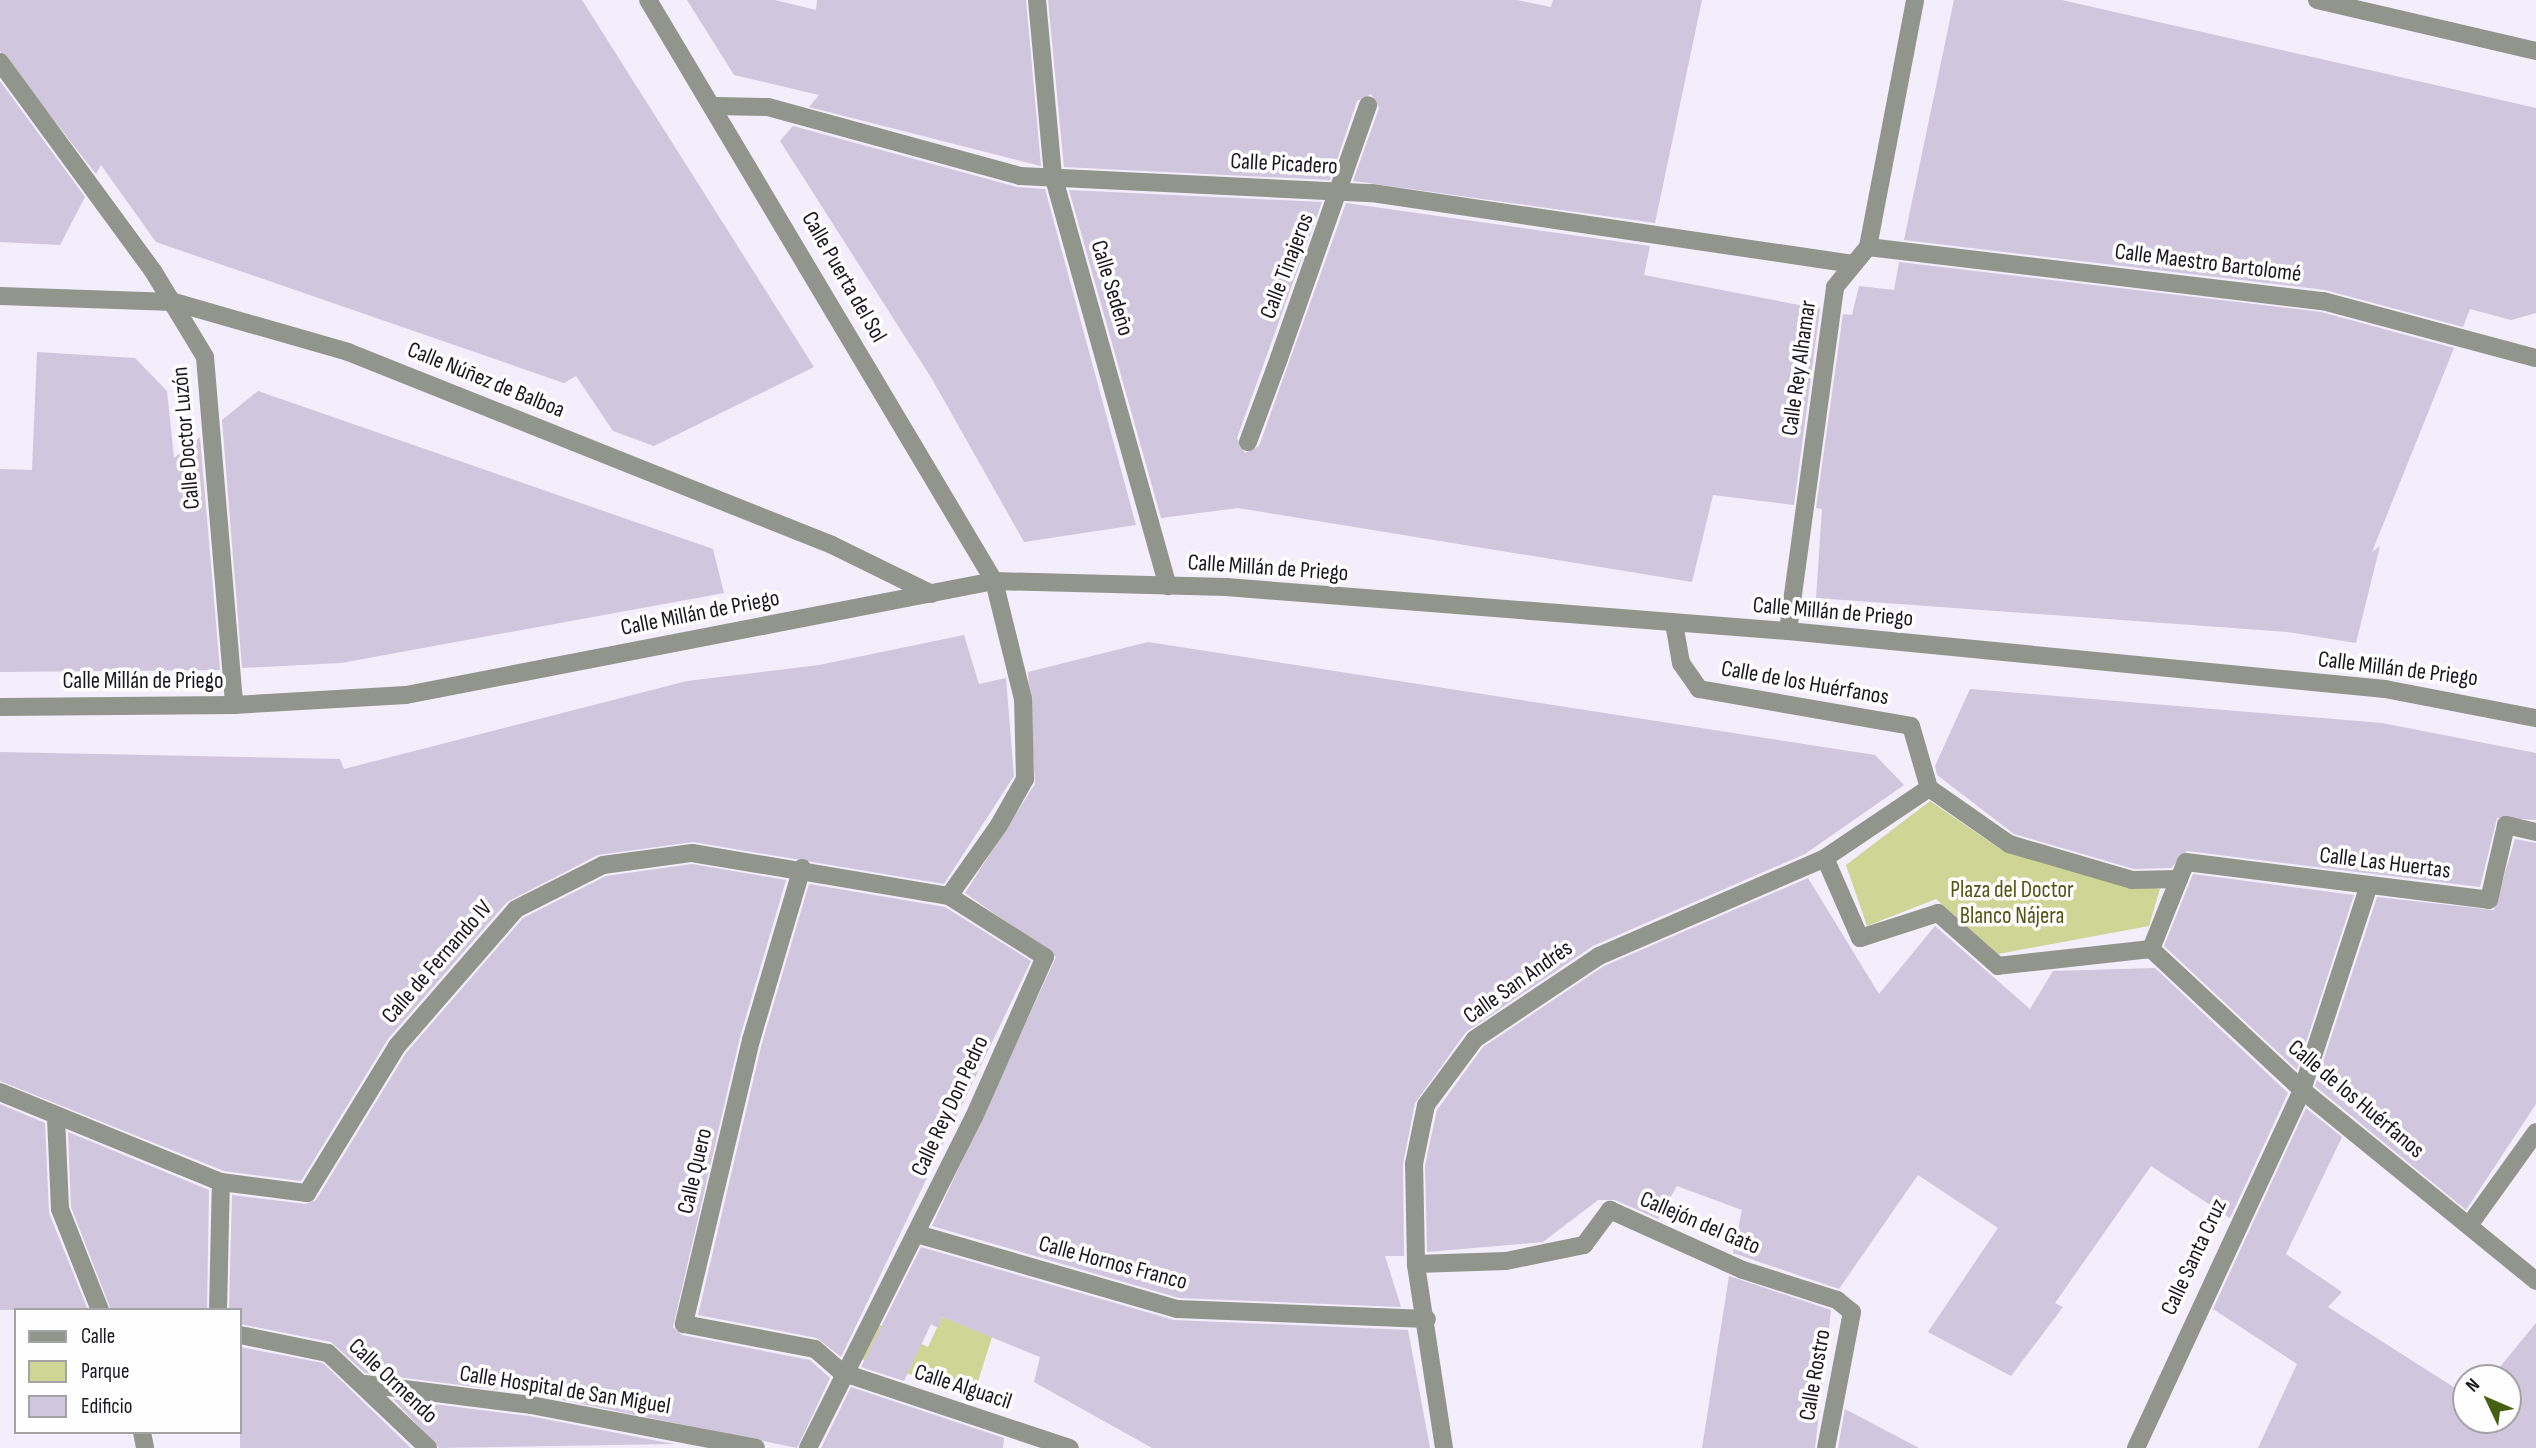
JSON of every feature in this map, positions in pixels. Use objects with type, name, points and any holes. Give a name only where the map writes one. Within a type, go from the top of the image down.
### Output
[{"type":"street","name":"Calle Puerta del Sol","points":[[648,0],[716,106],[994,581]]},
{"type":"street","name":"Calle Sedeño","points":[[1037,0],[1053,175],[1168,586]]},
{"type":"street","points":[[1868,247],[1915,0]]},
{"type":"street","points":[[2317,0],[2536,51]]},
{"type":"street","name":"Calle Doctor Luzón","points":[[0,62],[174,302],[205,357],[234,705]]},
{"type":"street","name":"Calle Tinajeros","points":[[1248,442],[1341,192],[1368,105]]},
{"type":"street","name":"Calle Picadero","points":[[716,106],[768,107],[1020,176],[1053,175],[1341,192],[1853,264]]},
{"type":"street","name":"Calle Rey Alhamar","points":[[1788,631],[1835,287],[1868,247]]},
{"type":"street","name":"Calle Maestro Bartolomé","points":[[1868,247],[2323,301],[2536,358]]},
{"type":"street","name":"Calle Núñez de Balboa","points":[[0,296],[174,302],[348,352],[832,545],[932,594]]},
{"type":"street","points":[[949,896],[1025,779],[1023,699],[994,581]]},
{"type":"street","name":"Calle Millán de Priego","points":[[0,706],[234,705],[406,695],[994,581],[1168,586],[1788,631],[2385,689],[2536,718]]},
{"type":"street","name":"Calle de los Huérfanos","points":[[1675,623],[1682,663],[1699,689],[1911,726],[1929,788]]},
{"type":"street","points":[[1825,858],[1860,938],[1938,913],[1998,966],[2151,948],[2179,879],[2132,880],[2009,844],[1929,788]]},
{"type":"street","name":"Calle San Andrés","points":[[1444,1448],[1427,1319],[1416,1264],[1415,1164],[1426,1105],[1475,1039],[1599,956],[1825,858],[1929,788]]},
{"type":"street","name":"Calle Las Huertas","points":[[2179,879],[2186,862],[2368,887],[2489,900],[2506,825],[2536,832]]},
{"type":"street","name":"Calle de Fernando IV","points":[[0,1093],[221,1182],[307,1193],[397,1046],[516,909],[603,865],[692,853],[802,868],[949,896]]},
{"type":"street","name":"Calle Quero","points":[[802,868],[751,1040],[684,1324],[815,1349],[841,1372]]},
{"type":"street","name":"Calle Santa Cruz","points":[[2136,1448],[2302,1090],[2368,887]]},
{"type":"street","name":"Calle Rey Don Pedro","points":[[841,1372],[917,1234],[1045,957],[949,896]]},
{"type":"street","name":"Calle de los Huérfanos","points":[[2151,948],[2302,1090],[2536,1280]]},
{"type":"street","points":[[56,1117],[60,1209],[99,1308]]},
{"type":"street","points":[[2470,1224],[2536,1132]]},
{"type":"street","points":[[218,1308],[221,1182]]},
{"type":"street","name":"Callejón del Gato","points":[[1416,1264],[1506,1262],[1584,1245],[1610,1210],[1852,1312]]},
{"type":"street","name":"Calle Hornos Franco","points":[[917,1234],[1177,1309],[1427,1319]]},
{"type":"street","name":"Calle Rostro","points":[[1826,1448],[1852,1312]]},
{"type":"street","name":"Calle Ormendo","points":[[242,1335],[328,1353],[365,1384],[428,1448]]},
{"type":"street","points":[[808,1448],[841,1372]]},
{"type":"street","name":"Calle Alguacil","points":[[841,1372],[1070,1448]]},
{"type":"street","name":"Calle Hospital de San Miguel","points":[[365,1384],[531,1405],[756,1448]]},
{"type":"green space","name":"Plaza del Doctor Blanco Nájera","points":[[1930,801],[2003,851],[2160,889],[2149,926],[1998,954],[1936,899],[1867,926],[1846,865]]},
{"type":"green space","points":[[942,1317],[992,1337],[974,1394],[854,1357],[873,1322],[928,1347]]},
{"type":"building","points":[[0,0],[582,0],[814,367],[654,446],[613,431],[576,376],[564,383],[156,242],[101,165],[96,174],[0,51]]},
{"type":"building","points":[[687,0],[775,0],[816,10],[817,0],[1026,0],[1041,166],[809,107],[819,95],[734,75]]},
{"type":"building","points":[[1048,0],[1517,0],[1551,7],[1553,0],[1702,0],[1655,223],[1353,181],[1379,108],[1371,94],[1357,101],[1330,180],[1064,167]]},
{"type":"building","points":[[1954,0],[2062,0],[2536,108],[2536,313],[2511,320],[2470,309],[2463,327],[2325,290],[1904,240]]},
{"type":"building","points":[[0,81],[85,197],[60,245],[0,242]]},
{"type":"building","points":[[793,126],[1017,187],[1045,189],[1136,525],[1024,542],[932,379],[780,141]]},
{"type":"building","points":[[1069,190],[1322,202],[1237,438],[1245,453],[1259,446],[1346,203],[1650,246],[1644,275],[1820,309],[1794,505],[1713,495],[1692,582],[1238,508],[1161,518]]},
{"type":"building","points":[[1899,262],[2321,312],[2454,348],[2372,552],[2380,546],[2356,643],[2288,632],[1816,598],[1822,509],[1816,508],[1843,314],[1852,315],[1859,286],[1894,290]]},
{"type":"building","points":[[37,352],[135,358],[167,391],[174,458],[200,437],[220,670],[0,672],[0,469],[32,470]]},
{"type":"building","points":[[258,391],[713,549],[724,593],[341,663],[242,668],[222,420]]},
{"type":"building","points":[[964,635],[979,684],[1006,678],[1014,776],[944,884],[693,842],[598,855],[507,902],[388,1039],[301,1181],[224,1171],[0,1081],[0,752],[340,759],[344,769],[687,681],[819,665]]},
{"type":"building","points":[[1148,642],[1875,755],[1904,785],[1805,854],[1593,946],[1466,1032],[1415,1103],[1403,1164],[1404,1256],[1385,1256],[1401,1307],[1179,1298],[932,1226],[1056,957],[965,893],[1035,784],[1028,672]]},
{"type":"building","points":[[1970,689],[2382,723],[2536,753],[2536,820],[2497,818],[2480,887],[2187,851],[2171,868],[2134,869],[2014,834],[1937,775],[1935,766]]},
{"type":"building","points":[[2515,839],[2536,843],[2536,1104],[2466,1210],[2315,1086],[2377,897],[2494,910]]},
{"type":"building","points":[[692,864],[786,880],[740,1037],[673,1327],[682,1335],[810,1360],[830,1378],[797,1448],[533,1394],[365,1373],[331,1342],[242,1324],[242,1308],[229,1308],[232,1195],[306,1204],[316,1200],[406,1053],[523,918],[606,876]]},
{"type":"building","points":[[2193,874],[2354,895],[2297,1070],[2164,946]]},
{"type":"building","points":[[1808,878],[1879,994],[1935,926],[2030,1009],[2053,971],[2155,968],[2288,1093],[2230,1218],[2151,1166],[2055,1303],[2063,1307],[2011,1376],[1928,1332],[1998,1228],[1918,1175],[1839,1289],[1733,1253],[1742,1210],[1677,1186],[1658,1219],[1615,1200],[1598,1200],[1543,1242],[1427,1252],[1425,1165],[1437,1110],[1483,1047],[1604,966]]},
{"type":"building","points":[[809,884],[945,907],[1031,961],[841,1357],[817,1338],[698,1315],[762,1043]]},
{"type":"building","points":[[0,1104],[45,1123],[49,1213],[87,1308],[0,1310]]},
{"type":"building","points":[[2306,1108],[2342,1137],[2286,1254],[2342,1292],[2328,1307],[2452,1386],[2452,1434],[2522,1434],[2522,1364],[2502,1364],[2536,1323],[2536,1448],[2258,1448],[2297,1364],[2213,1309]]},
{"type":"building","points":[[68,1132],[209,1190],[207,1308],[110,1308],[71,1207]]},
{"type":"building","points":[[921,1247],[1174,1320],[1408,1330],[1430,1448],[1152,1448],[1034,1382],[1040,1357],[942,1317],[938,1328],[931,1324],[904,1381],[861,1367]]},
{"type":"building","points":[[1729,1276],[1831,1310],[1815,1448],[1702,1448]]},
{"type":"building","points":[[242,1347],[323,1363],[411,1448],[240,1448]]},
{"type":"building","points":[[851,1387],[1004,1438],[1003,1448],[821,1448]]},
{"type":"building","points":[[393,1399],[529,1416],[674,1444],[439,1448]]},
{"type":"building","points":[[1845,1409],[1919,1448],[1838,1448]]}]
